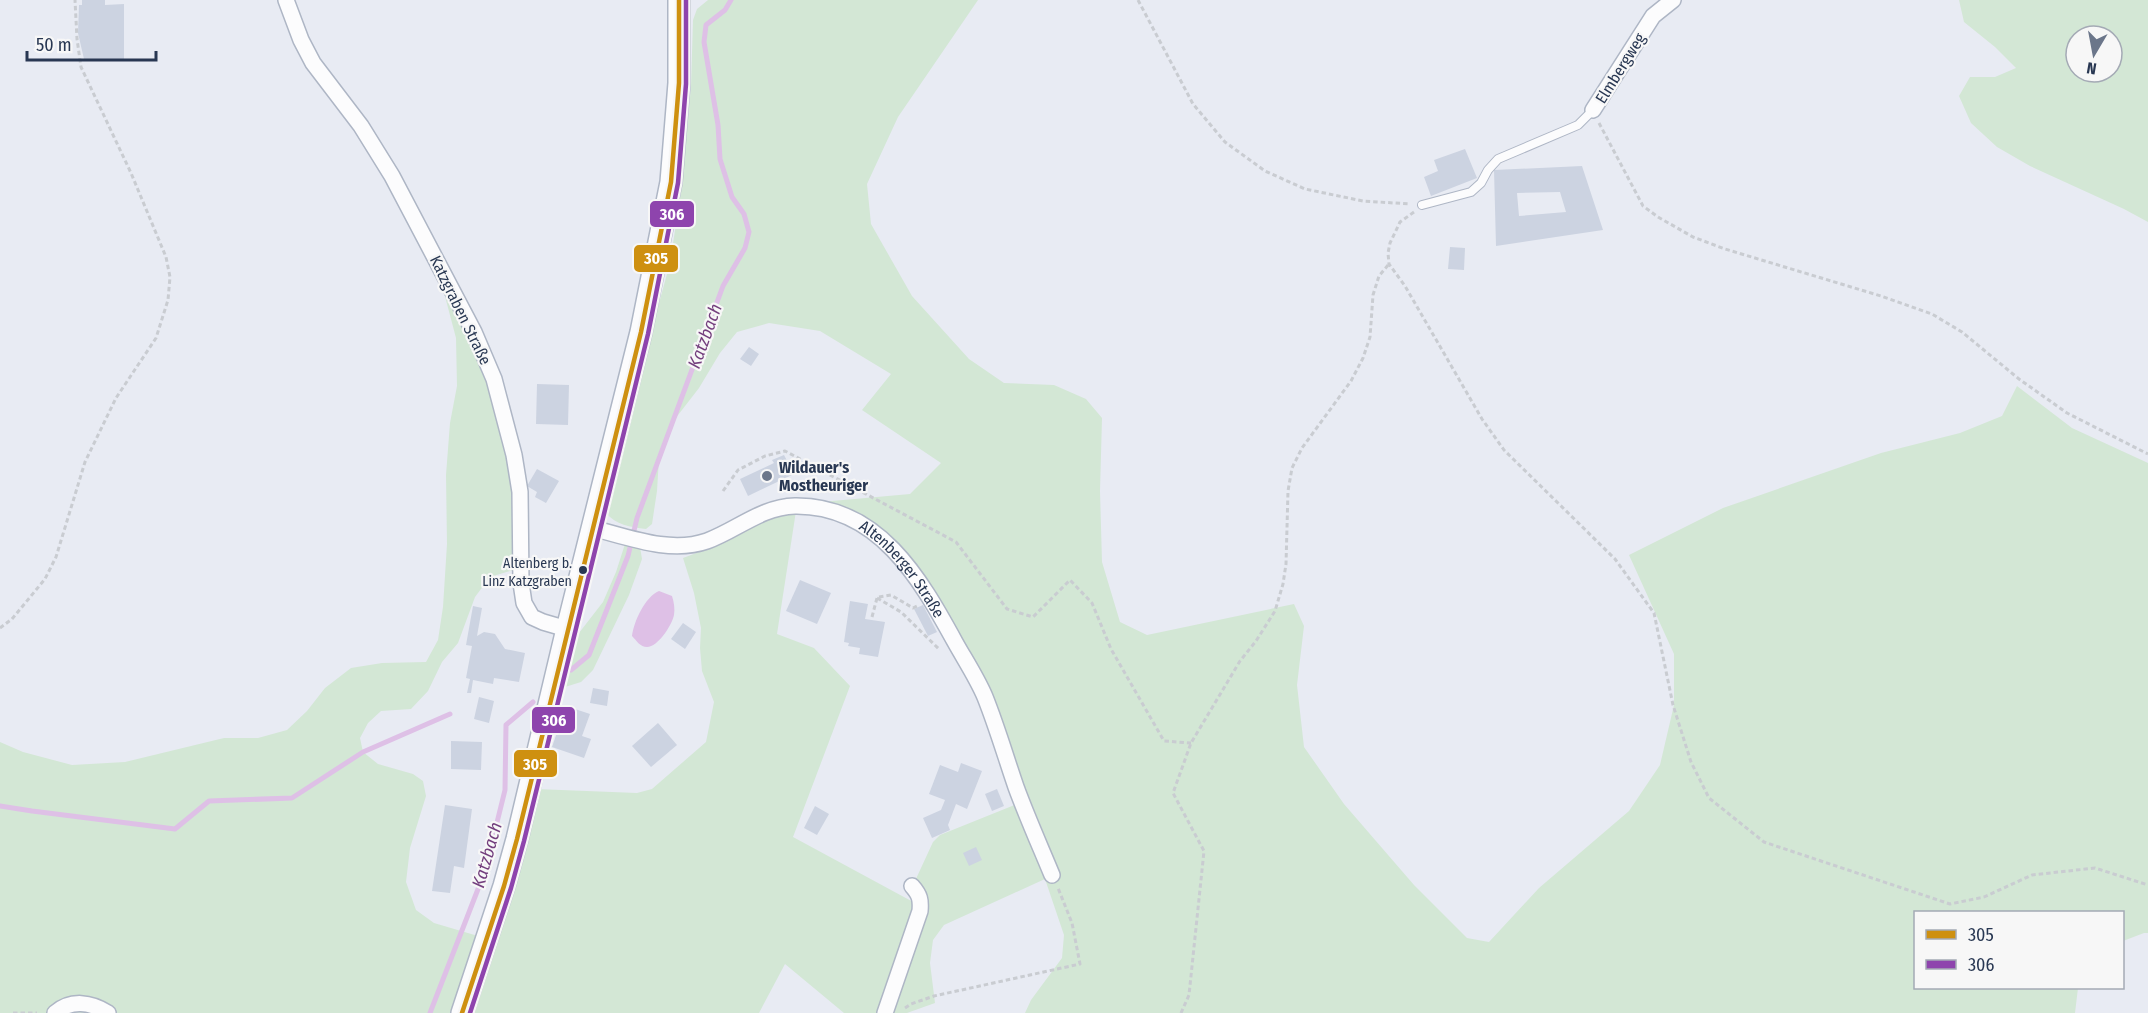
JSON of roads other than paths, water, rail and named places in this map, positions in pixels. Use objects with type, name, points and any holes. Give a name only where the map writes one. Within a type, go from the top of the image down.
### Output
[{"type":"street","name":"Katzgraben Straße","points":[[286,0],[301,40],[313,63],[361,126],[392,176],[474,332],[494,379],[514,455],[520,492],[521,584],[524,603],[532,617],[567,629]]},
{"type":"street","points":[[462,1013],[504,886],[641,332],[671,182],[679,83],[679,0]]},
{"type":"street","name":"Elmbergweg","points":[[1593,110],[1653,16],[1673,0]]},
{"type":"street","name":"Altenberger Straße","points":[[592,528],[676,546],[705,542],[767,511],[792,506],[815,507],[856,521],[886,542],[908,564],[932,600],[985,696],[1017,789],[1052,875]]},
{"type":"street","points":[[885,1013],[920,911],[919,893],[912,886]]},
{"type":"street","points":[[55,1013],[60,1008],[74,1003],[88,1004],[108,1013]]},
{"type":"lane","points":[[1422,205],[1471,192],[1481,183],[1488,170],[1498,159],[1578,125],[1593,110]]},
{"type":"waterway","name":"Katzbach","points":[[571,670],[589,655],[628,556],[637,518],[723,286],[745,248],[749,232],[744,214],[732,197],[720,159],[718,125],[704,42],[706,25],[725,10],[731,0]]},
{"type":"waterway","name":"Katzbach","points":[[430,1013],[485,871],[505,790],[506,725],[533,702]]},
{"type":"waterway","points":[[0,806],[175,829],[209,801],[292,798],[363,752],[450,714]]},
{"type":"place","name":"Wildauer's Mostheuriger","points":[[767,476]]},
{"type":"place","name":"Altenberg b. Linz Katzgraben","points":[[583,570]]}]
